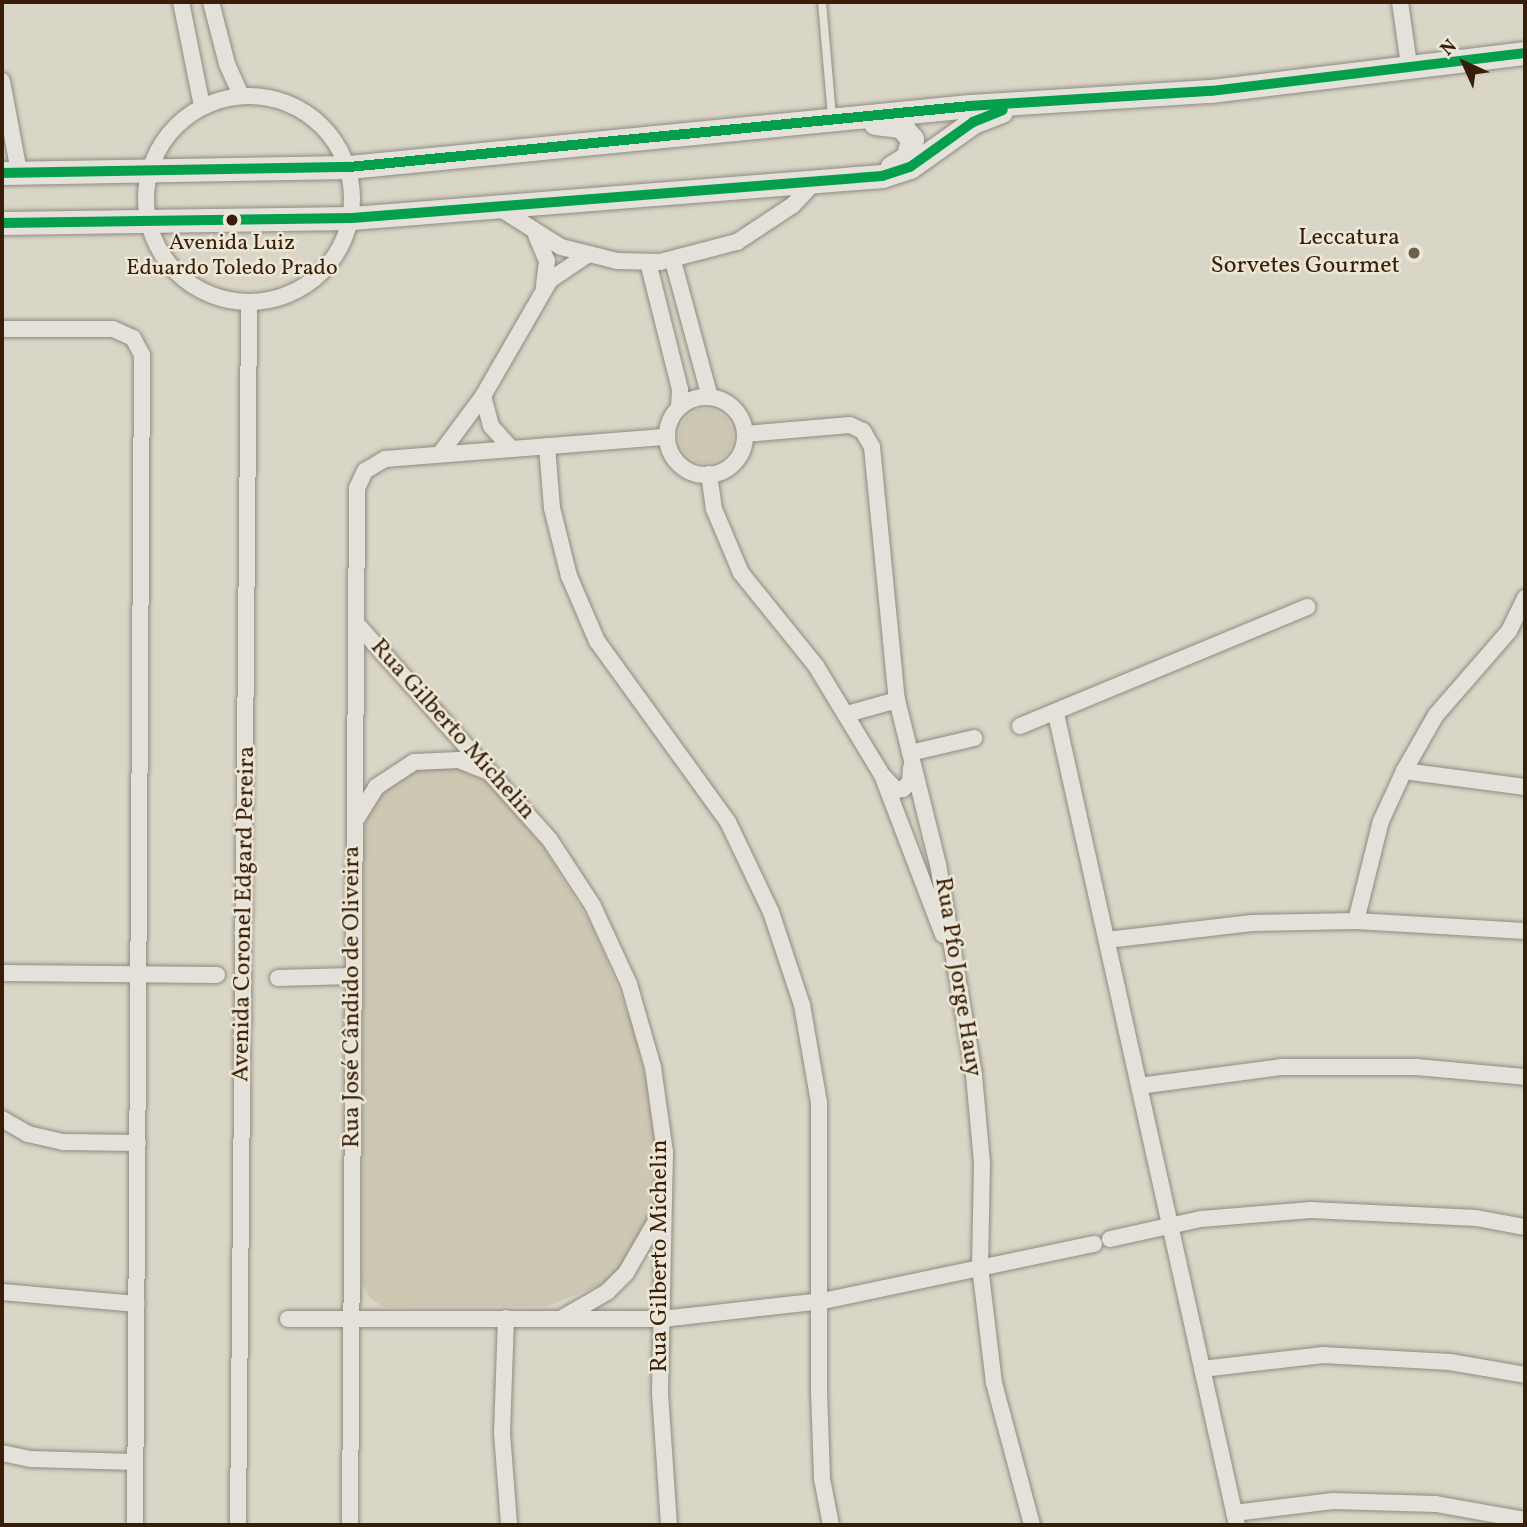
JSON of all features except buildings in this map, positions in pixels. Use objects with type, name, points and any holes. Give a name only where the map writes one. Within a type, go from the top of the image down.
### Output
[{"type":"main road","points":[[11,172],[149,173],[349,167],[832,120],[1211,91],[1525,53]]},
{"type":"main road","points":[[2,223],[148,224],[352,218],[493,204],[870,177],[901,171],[973,122],[1024,105]]},
{"type":"main road","points":[[832,120],[894,124],[909,133],[912,147],[906,159],[870,177]]},
{"type":"street","points":[[181,2],[202,106]]},
{"type":"street","points":[[212,2],[227,64],[241,95]]},
{"type":"street","points":[[1400,2],[1409,65]]},
{"type":"street","points":[[2,81],[11,172]]},
{"type":"street","points":[[241,95],[276,98],[308,112],[333,136],[349,167],[352,218],[332,262],[316,279],[296,292],[249,303],[204,293],[184,281],[168,265],[148,224],[149,173],[169,133],[202,106],[241,95]]},
{"type":"street","points":[[493,204],[536,235],[587,255],[648,262],[673,261],[706,254],[747,236],[793,205],[816,180]]},
{"type":"street","points":[[536,235],[547,261],[544,290]]},
{"type":"street","points":[[440,454],[483,396],[544,290],[558,272],[587,255]]},
{"type":"street","points":[[648,262],[675,370],[679,407],[667,437],[680,465],[709,474],[731,465],[739,456],[745,434],[738,413],[710,397],[673,261]]},
{"type":"street","name":"Avenida Coronel Edgard Pereira","points":[[238,1525],[249,303]]},
{"type":"street","points":[[664,328],[688,321]]},
{"type":"street","points":[[2,329],[113,329],[133,338],[142,355],[135,1525]]},
{"type":"street","points":[[675,370],[700,363]]},
{"type":"street","points":[[483,396],[491,426],[512,449]]},
{"type":"street","points":[[679,407],[710,397]]},
{"type":"street","name":"Rua Pfo Jorge Hauy","points":[[745,434],[845,425],[863,431],[872,447],[897,700],[939,864],[960,987],[982,1163],[980,1266],[994,1382],[1032,1525]]},
{"type":"street","points":[[440,454],[667,437]]},
{"type":"street","points":[[547,446],[552,508],[569,576],[597,641],[728,822],[771,912],[802,1005],[819,1102],[822,1466],[831,1525]]},
{"type":"street","name":"Rua José Cândido de Oliveira","points":[[350,1525],[356,494],[365,471],[385,459],[440,454]]},
{"type":"street","points":[[709,474],[718,520],[741,572],[847,714],[882,775],[924,880],[960,987]]},
{"type":"street","points":[[1356,921],[1381,821],[1404,771],[1436,715],[1509,631],[1525,598]]},
{"type":"street","points":[[1020,726],[1056,714],[1307,607]]},
{"type":"street","name":"Rua Gilberto Michelin","points":[[356,623],[500,780],[550,840],[593,906],[629,984],[653,1067],[665,1152],[662,1466],[669,1525]]},
{"type":"street","points":[[1509,631],[1525,636]]},
{"type":"street","points":[[847,714],[897,700]]},
{"type":"street","points":[[1056,714],[1235,1519],[1333,1501],[1436,1504],[1525,1520]]},
{"type":"street","points":[[882,775],[896,790],[907,787],[911,778],[910,753],[974,738]]},
{"type":"street","points":[[354,827],[376,787],[414,762],[459,760],[500,780]]},
{"type":"street","points":[[1404,771],[1525,787]]},
{"type":"street","points":[[1107,940],[1252,923],[1356,921],[1525,931]]},
{"type":"street","points":[[2,973],[217,975]]},
{"type":"street","points":[[278,978],[353,976]]},
{"type":"street","points":[[1139,1086],[1281,1067],[1416,1067],[1525,1077]]},
{"type":"street","points":[[2,1119],[28,1134],[64,1142],[138,1143]]},
{"type":"street","points":[[560,1319],[607,1292],[626,1273],[656,1227],[664,1202]]},
{"type":"street","points":[[1110,1239],[1170,1224],[1311,1210],[1476,1218],[1525,1227]]},
{"type":"street","points":[[289,1319],[351,1317],[662,1320],[822,1301],[1094,1244]]},
{"type":"street","points":[[2,1292],[135,1304]]},
{"type":"street","points":[[506,1318],[502,1433],[509,1525]]},
{"type":"street","points":[[1202,1369],[1323,1355],[1450,1362],[1525,1375]]},
{"type":"street","points":[[2,1453],[31,1459],[134,1462]]},
{"type":"lane","points":[[822,2],[832,120]]},
{"type":"shaded area","points":[[711,409],[721,413],[729,421],[733,436],[729,451],[721,459],[701,463],[691,459],[683,451],[679,431],[683,421],[691,413]]},
{"type":"shaded area","points":[[454,766],[487,782],[543,846],[594,930],[631,1021],[646,1080],[654,1140],[655,1202],[650,1221],[619,1272],[603,1284],[548,1306],[384,1307],[370,1298],[362,1284],[364,829],[371,806],[386,786],[417,768]]},
{"type":"transit line","points":[[2,173],[349,167],[970,106],[1211,91],[1525,53]]},
{"type":"transit line","points":[[2,223],[352,218],[882,176],[910,167],[973,122],[1003,110]]},
{"type":"place","name":"Avenida Luiz Eduardo Toledo Prado","points":[[232,220]]},
{"type":"place","name":"Leccatura Sorvetes Gourmet","points":[[1414,253]]}]
